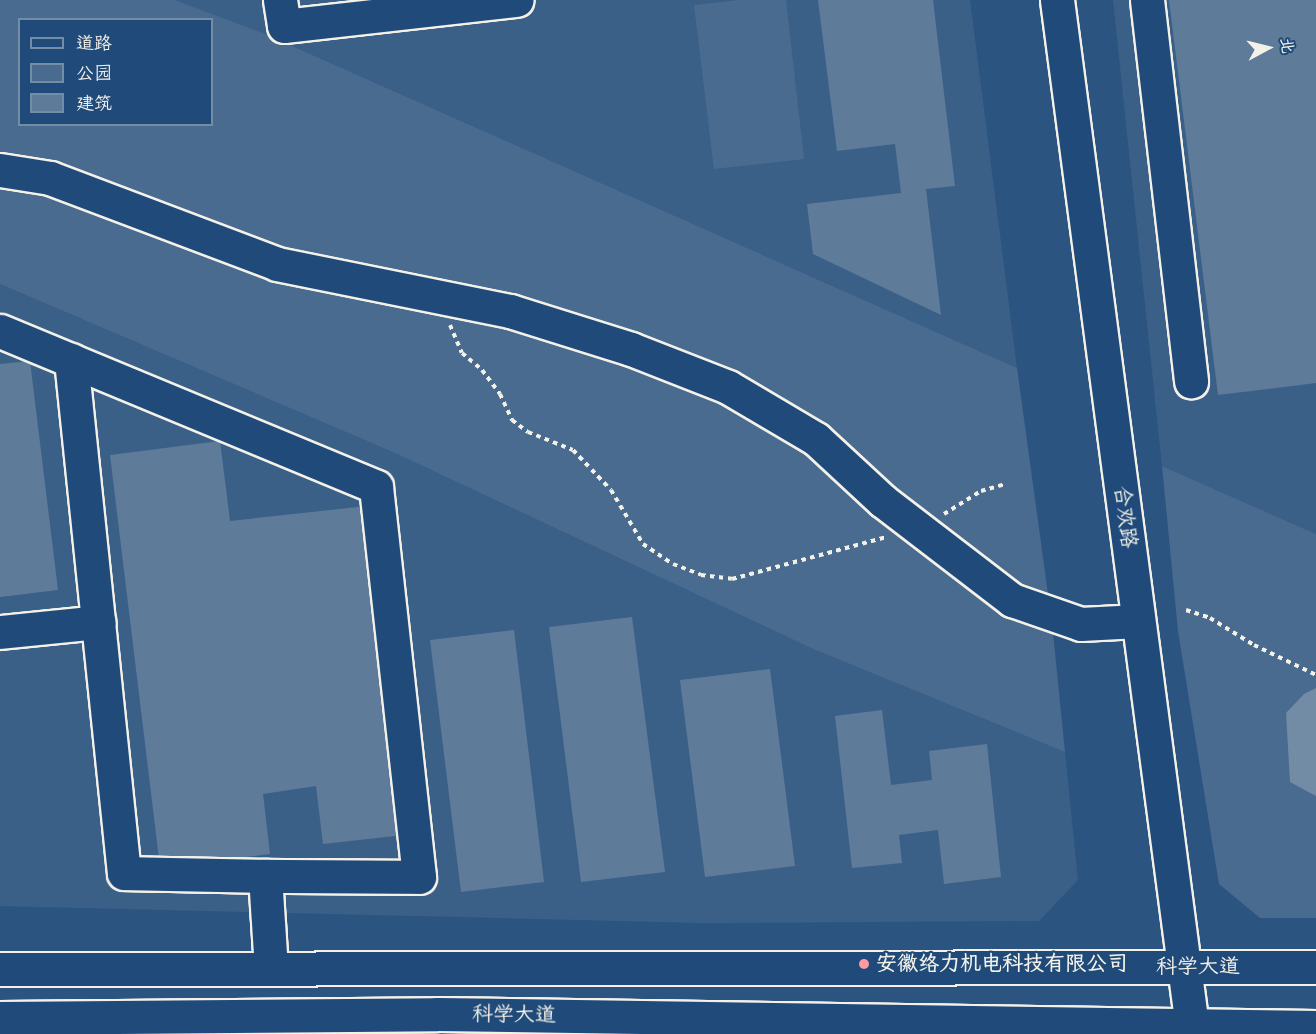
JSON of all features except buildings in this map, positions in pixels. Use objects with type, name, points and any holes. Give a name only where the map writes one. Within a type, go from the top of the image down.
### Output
[{"type":"main road","points":[[280,0],[284,26],[518,0]]},
{"type":"main road","name":"合欢路","points":[[1058,0],[1193,1030]]},
{"type":"main road","points":[[1147,0],[1191,381]]},
{"type":"main road","points":[[0,170],[50,178],[277,264],[510,311],[631,349],[728,387],[816,439],[912,524],[1012,600],[1081,624],[1138,621]]},
{"type":"main road","points":[[0,331],[70,360],[376,487],[419,877],[124,873],[70,360]]},
{"type":"main road","points":[[0,632],[98,622]]},
{"type":"main road","points":[[266,876],[271,968]]},
{"type":"main road","name":"科学大道","points":[[0,969],[1316,967]]},
{"type":"main road","name":"科学大道","points":[[0,1018],[66,1026],[439,1024],[1193,1030],[1316,1026]]},
{"type":"path","points":[[442,296],[462,353],[482,370],[500,394],[512,420],[528,432],[573,450],[590,464],[629,517],[643,544],[673,564],[701,575],[732,579],[899,534],[912,524],[936,522],[954,505],[1005,484]]},
{"type":"path","points":[[1186,610],[1209,618],[1254,645],[1316,675]]},
{"type":"shaded area","points":[[175,0],[970,0],[1017,368],[263,33]]},
{"type":"shaded area","points":[[1113,0],[1316,0],[1316,534],[1162,466]]},
{"type":"shaded area","points":[[0,284],[395,453],[813,649],[1065,752],[1078,880],[1039,921],[702,923],[0,906]]},
{"type":"shaded area","points":[[1316,688],[1316,796],[1290,782],[1286,713],[1304,694]]},
{"type":"green space","points":[[0,0],[175,0],[263,33],[1017,368],[1052,623],[1065,752],[813,649],[395,453],[0,284]]},
{"type":"green space","points":[[740,0],[786,0],[804,159],[714,169],[694,5]]},
{"type":"green space","points":[[1162,466],[1316,534],[1316,918],[1260,918],[1219,884],[1178,631]]},
{"type":"place","name":"安徽络力机电科技有限公司","points":[[864,964]]}]
